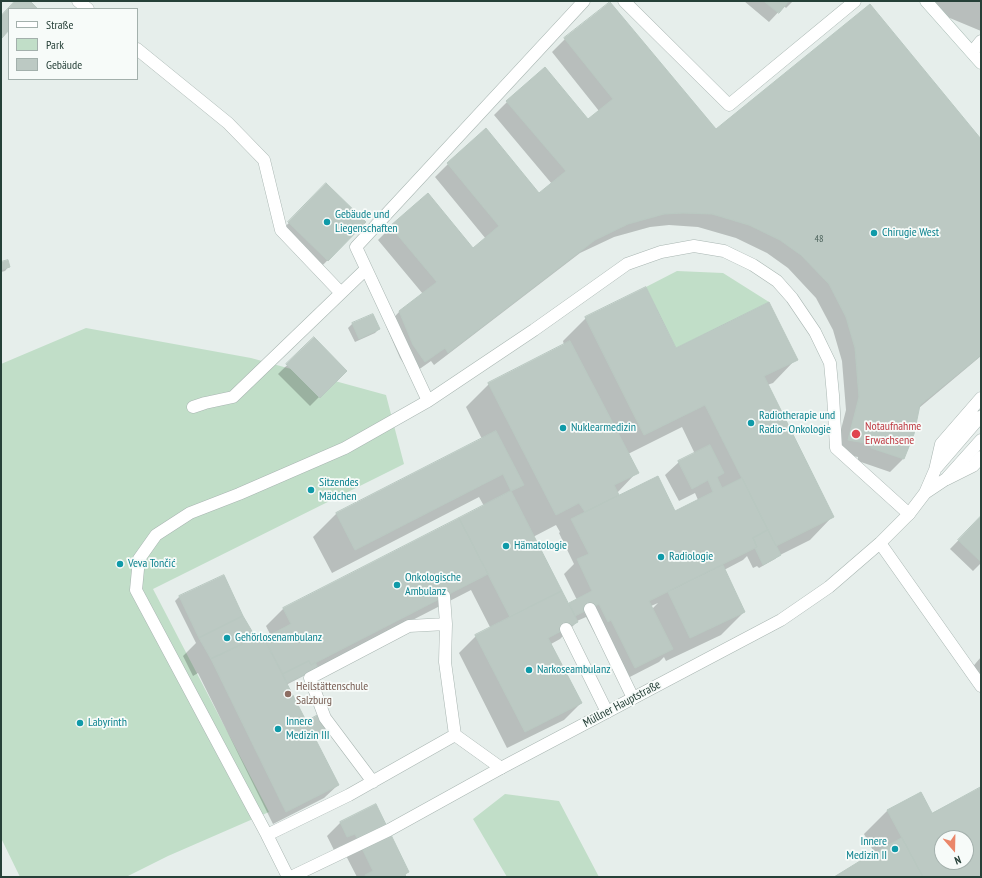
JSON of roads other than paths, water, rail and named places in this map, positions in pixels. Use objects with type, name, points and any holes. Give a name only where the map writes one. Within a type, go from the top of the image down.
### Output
[{"type":"street","points":[[78,1],[87,8]]},
{"type":"street","points":[[428,401],[356,247],[584,1]]},
{"type":"street","points":[[624,1],[728,105],[855,1]]},
{"type":"street","points":[[926,1],[981,63]]},
{"type":"street","points":[[972,52],[981,41]]},
{"type":"street","points":[[138,50],[228,122],[264,160],[281,230],[341,293]]},
{"type":"street","points":[[288,877],[136,590],[140,559],[156,535],[190,512],[239,494],[345,448],[428,401],[534,330],[627,264],[661,252],[694,246],[724,251],[753,265],[777,281],[792,298],[814,332],[830,363],[836,448],[909,514]]},
{"type":"street","points":[[193,407],[233,397],[366,269]]},
{"type":"street","name":"Müllner Hauptstraße","points":[[926,493],[935,470],[941,444],[981,398]]},
{"type":"street","name":"Müllner Hauptstraße","points":[[935,470],[980,417]]},
{"type":"street","name":"Müllner Hauptstraße","points":[[946,479],[981,440]]},
{"type":"street","name":"Müllner Hauptstraße","points":[[291,877],[388,830],[501,768],[781,620],[829,587],[880,543],[909,514],[926,493],[946,479],[973,466],[981,457]]},
{"type":"street","points":[[880,543],[981,686]]},
{"type":"street","points":[[444,596],[446,624],[444,662],[455,735],[501,768]]},
{"type":"street","points":[[590,609],[633,698]]},
{"type":"street","points":[[373,782],[323,719],[306,677],[409,626],[446,624]]},
{"type":"street","points":[[566,629],[607,712]]},
{"type":"street","points":[[267,835],[373,782],[455,735]]},
{"type":"place","name":"Gebäude und Liegenschaften","points":[[327,222]]},
{"type":"place","name":"Chirugie West","points":[[874,233]]},
{"type":"place","name":"Radiotherapie und Radio- Onkologie","points":[[751,423]]},
{"type":"place","name":"Nuklearmedizin","points":[[563,428]]},
{"type":"place","name":"Notaufnahme Erwachsene","points":[[856,434]]},
{"type":"place","name":"Sitzendes Mädchen","points":[[311,490]]},
{"type":"place","name":"Hämatologie","points":[[506,546]]},
{"type":"place","name":"Radiologie","points":[[661,557]]},
{"type":"place","name":"Veva Tončić","points":[[120,564]]},
{"type":"place","name":"Onkologische Ambulanz","points":[[397,585]]},
{"type":"place","name":"Gehörlosenambulanz","points":[[227,638]]},
{"type":"place","name":"Narkoseambulanz","points":[[529,670]]},
{"type":"place","name":"Heilstättenschule Salzburg","points":[[288,694]]},
{"type":"place","name":"Labyrinth","points":[[80,723]]},
{"type":"place","name":"Innere Medizin III","points":[[278,729]]},
{"type":"place","name":"Innere Medizin II","points":[[895,849]]}]
